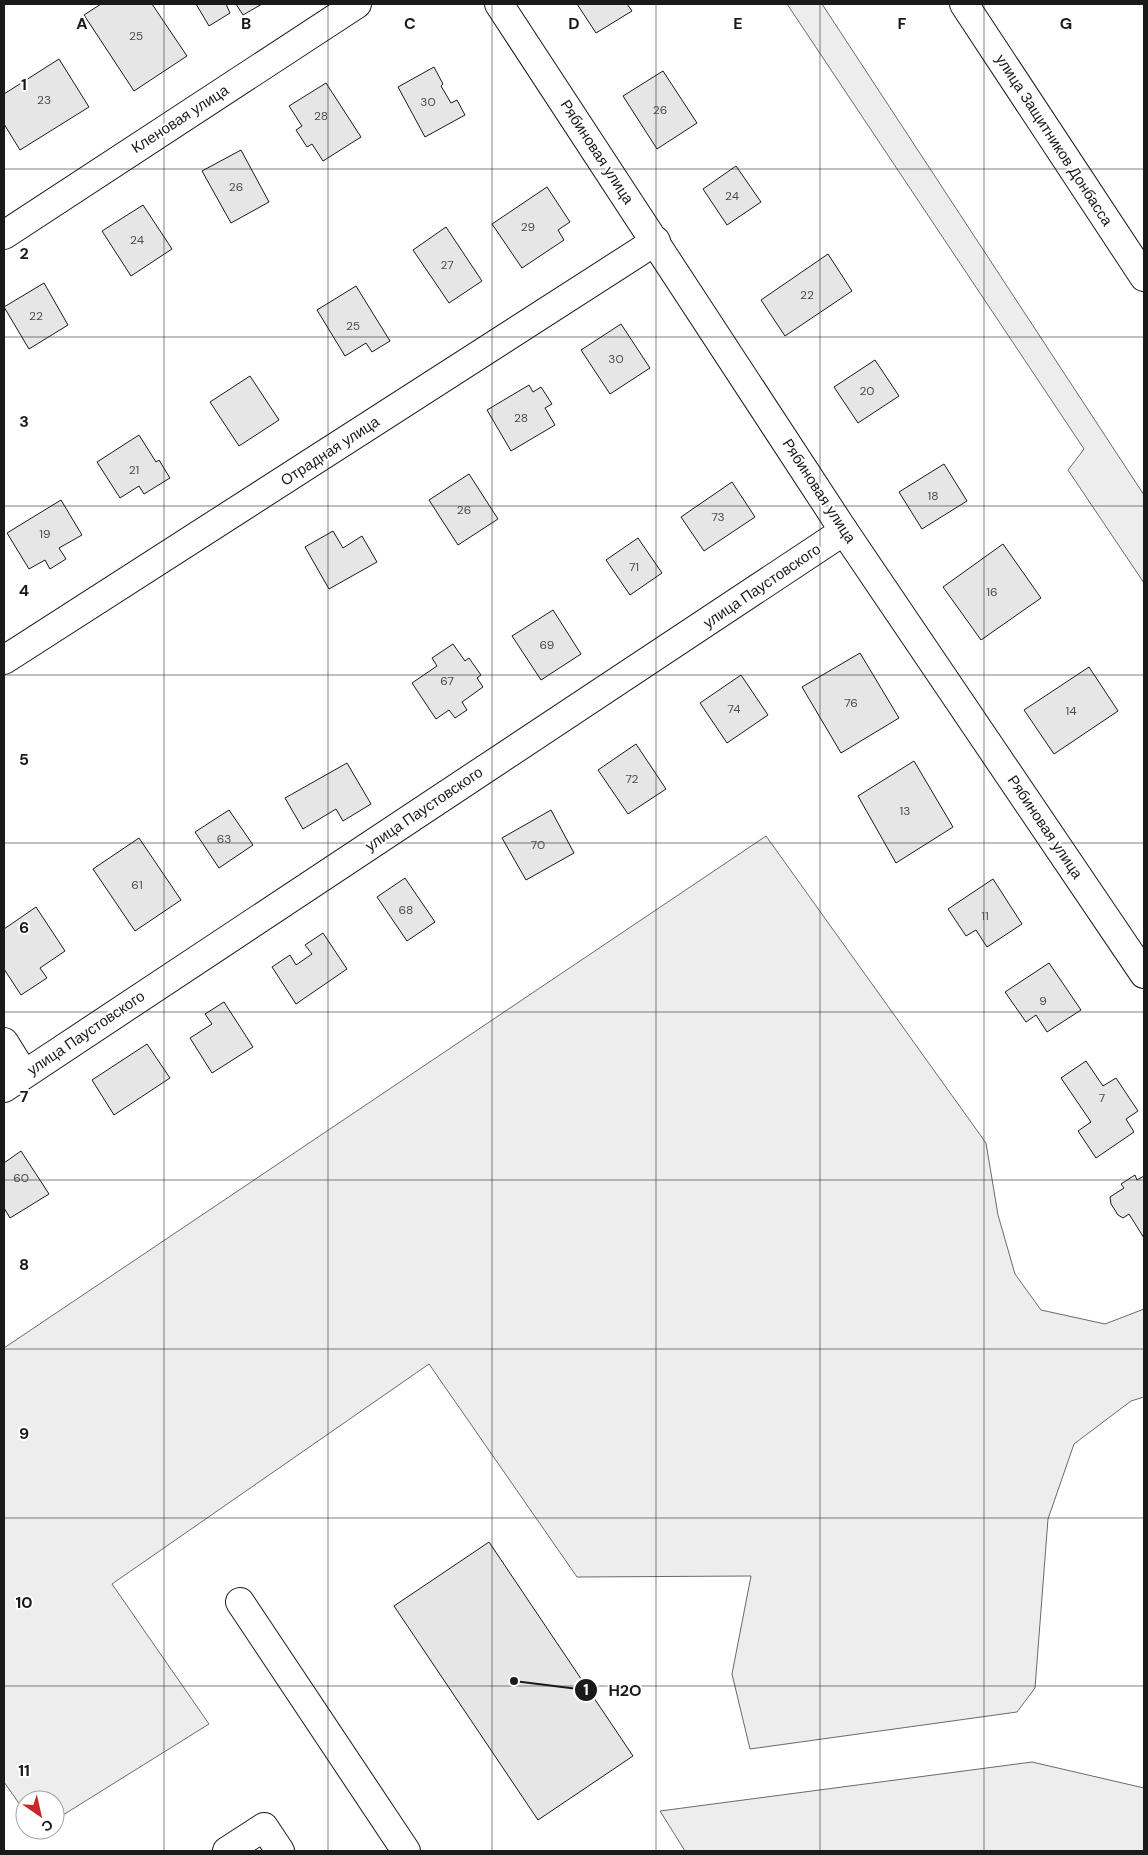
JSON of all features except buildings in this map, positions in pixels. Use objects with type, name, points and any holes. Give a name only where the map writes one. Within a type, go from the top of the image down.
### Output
[{"type":"street","name":"Кленовая улица","points":[[4,235],[357,4]]},
{"type":"street","name":"Рябиновая улица","points":[[500,4],[844,531],[1144,974]]},
{"type":"street","name":"улица Защитников Донбасса","points":[[964,4],[1144,277]]},
{"type":"street","name":"Отрадная улица","points":[[4,660],[656,241]]},
{"type":"street","name":"улица Паустовского","points":[[14,1081],[844,531]]},
{"type":"street","points":[[4,1042],[14,1081]]},
{"type":"street","points":[[240,1602],[406,1851]]},
{"type":"street","points":[[228,1851],[264,1827],[280,1851]]},
{"type":"shaded area","points":[[787,4],[822,4],[1144,495],[1144,583],[1068,470],[1084,449]]},
{"type":"shaded area","points":[[766,836],[986,1143],[998,1215],[1015,1274],[1041,1310],[1105,1324],[1144,1309],[1144,1397],[1131,1401],[1074,1444],[1048,1519],[1035,1688],[1017,1712],[750,1749],[732,1674],[751,1576],[577,1577],[429,1364],[112,1584],[209,1724],[65,1814],[65,1790],[15,1790],[15,1798],[4,1782],[4,1348]]},
{"type":"shaded area","points":[[1032,1762],[1144,1788],[1144,1851],[685,1851],[660,1811]]},
{"type":"place","name":"H2O","points":[[514,1681]]}]
